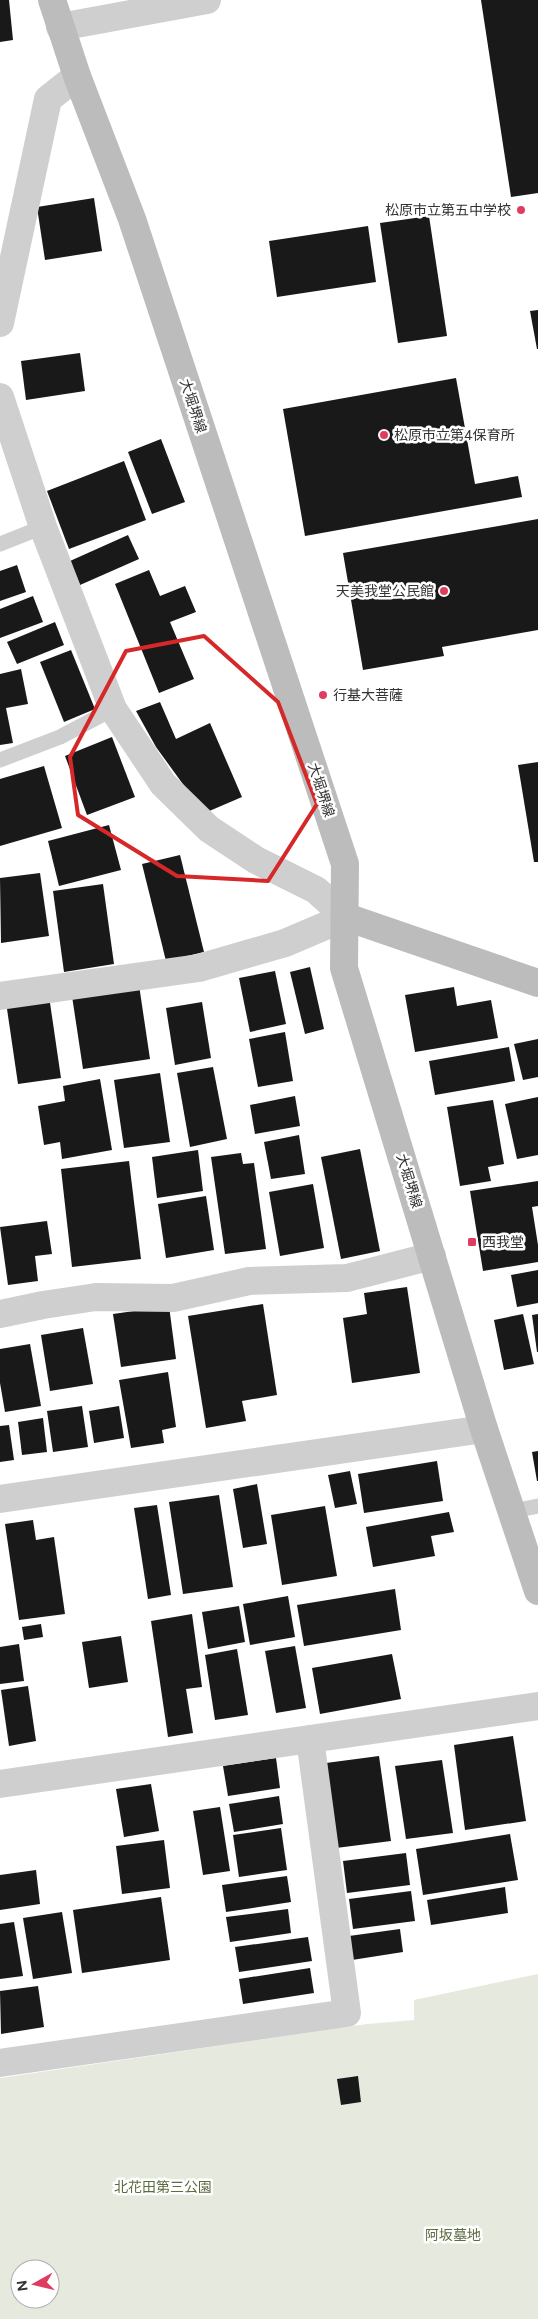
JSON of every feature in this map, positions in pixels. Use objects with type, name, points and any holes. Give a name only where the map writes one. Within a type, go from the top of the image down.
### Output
[{"type":"main road","name":"大堀堺線","points":[[52,0],[77,76],[132,220],[345,864],[346,917],[344,968],[484,1429],[538,1591]]},
{"type":"main road","points":[[346,917],[538,983]]},
{"type":"street","points":[[60,27],[207,0]]},
{"type":"street","points":[[0,322],[48,99],[77,76]]},
{"type":"street","points":[[0,396],[43,528],[114,710],[163,784],[209,828],[256,860],[316,890],[346,917],[285,943],[199,968],[0,996]]},
{"type":"street","points":[[0,1314],[96,1297],[173,1298],[248,1282],[346,1278],[432,1256]]},
{"type":"street","points":[[0,1498],[484,1429]]},
{"type":"street","points":[[0,1784],[538,1706]]},
{"type":"street","points":[[0,2062],[347,2013],[310,1739]]},
{"type":"lane","points":[[0,544],[43,528]]},
{"type":"lane","points":[[0,760],[60,737],[114,710]]},
{"type":"lane","points":[[512,1511],[538,1506]]},
{"type":"highlighted area","points":[[204,636],[278,702],[317,804],[268,881],[177,876],[78,815],[70,757],[126,651]]},
{"type":"green space","name":"北花田第三公園","points":[[538,1974],[538,2319],[0,2319],[0,2078],[367,2024],[414,2020],[414,2000]]},
{"type":"building","points":[[0,0],[9,0],[13,40],[0,42]]},
{"type":"building","points":[[481,0],[538,0],[538,193],[511,197]]},
{"type":"building","points":[[94,198],[102,251],[45,260],[37,207]]},
{"type":"building","points":[[429,216],[447,336],[398,343],[380,223]]},
{"type":"building","points":[[368,226],[376,282],[277,297],[269,241]]},
{"type":"building","points":[[538,310],[538,349],[537,349],[530,311]]},
{"type":"building","points":[[80,353],[85,391],[26,400],[21,361]]},
{"type":"building","points":[[456,378],[475,484],[518,476],[522,497],[305,536],[283,409]]},
{"type":"building","points":[[161,439],[185,502],[152,514],[128,452]]},
{"type":"building","points":[[124,461],[146,520],[69,549],[47,491]]},
{"type":"building","name":"天美我堂公民館","points":[[538,519],[538,630],[442,647],[444,656],[363,670],[343,553]]},
{"type":"building","points":[[128,535],[139,559],[80,585],[70,561]]},
{"type":"building","points":[[17,565],[26,592],[0,601],[0,571]]},
{"type":"building","points":[[149,570],[160,596],[185,586],[196,612],[170,622],[194,679],[159,693],[115,584]]},
{"type":"building","points":[[33,596],[43,622],[0,638],[0,609]]},
{"type":"building","points":[[55,622],[64,645],[17,664],[7,642]]},
{"type":"building","points":[[71,650],[95,709],[64,722],[40,662]]},
{"type":"building","points":[[21,669],[28,704],[6,708],[13,743],[0,745],[0,674]]},
{"type":"building","points":[[160,702],[176,739],[210,723],[242,797],[207,812],[185,787],[156,747],[136,711]]},
{"type":"building","points":[[112,737],[135,797],[87,815],[65,756]]},
{"type":"building","points":[[538,762],[538,862],[534,862],[518,765]]},
{"type":"building","points":[[44,766],[62,828],[0,846],[0,779]]},
{"type":"building","points":[[109,825],[121,870],[59,886],[48,841]]},
{"type":"building","points":[[180,855],[204,952],[166,961],[142,864]]},
{"type":"building","points":[[40,873],[49,936],[1,943],[0,878]]},
{"type":"building","points":[[103,884],[114,964],[64,972],[53,891]]},
{"type":"building","points":[[310,967],[324,1029],[305,1034],[290,972]]},
{"type":"building","points":[[275,971],[286,1024],[250,1032],[239,978]]},
{"type":"building","points":[[139,985],[150,1059],[83,1069],[72,996]]},
{"type":"building","points":[[454,987],[457,1006],[491,1000],[498,1038],[415,1052],[405,995]]},
{"type":"building","points":[[49,996],[61,1078],[18,1084],[6,1002]]},
{"type":"building","points":[[202,1002],[211,1058],[175,1065],[166,1008]]},
{"type":"building","points":[[285,1032],[293,1081],[258,1087],[249,1039]]},
{"type":"building","points":[[538,1039],[538,1077],[523,1080],[514,1044]]},
{"type":"building","points":[[509,1047],[515,1081],[435,1095],[429,1061]]},
{"type":"building","points":[[213,1067],[227,1139],[190,1147],[177,1073]]},
{"type":"building","points":[[160,1073],[170,1142],[124,1148],[114,1080]]},
{"type":"building","points":[[100,1079],[112,1150],[62,1159],[60,1142],[44,1145],[38,1106],[65,1101],[63,1086]]},
{"type":"building","points":[[295,1096],[300,1126],[255,1134],[250,1105]]},
{"type":"building","points":[[538,1097],[538,1155],[517,1159],[505,1104]]},
{"type":"building","points":[[493,1100],[504,1164],[488,1167],[491,1181],[460,1186],[447,1107]]},
{"type":"building","points":[[299,1135],[305,1174],[271,1179],[264,1142]]},
{"type":"building","points":[[360,1149],[380,1251],[341,1259],[321,1157]]},
{"type":"building","points":[[198,1150],[203,1191],[157,1198],[152,1157]]},
{"type":"building","points":[[241,1153],[243,1164],[254,1163],[266,1249],[225,1254],[211,1157]]},
{"type":"building","points":[[129,1161],[141,1259],[72,1267],[61,1169]]},
{"type":"building","points":[[538,1181],[538,1206],[532,1207],[538,1245],[538,1262],[483,1271],[470,1191]]},
{"type":"building","points":[[313,1184],[324,1248],[280,1256],[269,1192]]},
{"type":"building","points":[[206,1196],[214,1250],[166,1258],[158,1204]]},
{"type":"building","points":[[47,1221],[52,1254],[35,1256],[38,1281],[8,1285],[0,1227]]},
{"type":"building","points":[[538,1270],[538,1303],[517,1307],[511,1275]]},
{"type":"building","points":[[407,1287],[420,1373],[352,1383],[343,1318],[367,1314],[364,1293]]},
{"type":"building","points":[[263,1304],[277,1395],[242,1401],[246,1421],[206,1428],[188,1316]]},
{"type":"building","points":[[169,1306],[176,1359],[121,1367],[113,1314]]},
{"type":"building","points":[[523,1314],[534,1364],[504,1370],[494,1320]]},
{"type":"building","points":[[538,1314],[538,1352],[537,1352],[532,1315]]},
{"type":"building","points":[[83,1328],[93,1384],[50,1391],[41,1335]]},
{"type":"building","points":[[30,1344],[41,1406],[5,1412],[0,1383],[0,1349]]},
{"type":"building","points":[[168,1372],[176,1427],[162,1430],[164,1443],[131,1448],[119,1380]]},
{"type":"building","points":[[82,1406],[88,1447],[53,1452],[47,1411]]},
{"type":"building","points":[[119,1406],[124,1438],[94,1443],[89,1411]]},
{"type":"building","points":[[43,1418],[47,1452],[22,1455],[18,1422]]},
{"type":"building","points":[[9,1425],[14,1460],[0,1462],[0,1426]]},
{"type":"building","points":[[538,1451],[538,1481],[537,1481],[532,1452]]},
{"type":"building","points":[[437,1461],[443,1501],[364,1513],[358,1474]]},
{"type":"building","points":[[350,1471],[357,1504],[335,1508],[328,1475]]},
{"type":"building","points":[[257,1484],[267,1544],[243,1548],[233,1489]]},
{"type":"building","points":[[219,1495],[233,1587],[183,1594],[169,1502]]},
{"type":"building","points":[[157,1505],[171,1595],[148,1599],[134,1508]]},
{"type":"building","points":[[325,1506],[337,1576],[282,1585],[271,1515]]},
{"type":"building","points":[[449,1512],[454,1532],[431,1536],[435,1556],[373,1567],[366,1527]]},
{"type":"building","points":[[33,1520],[36,1540],[54,1537],[65,1614],[19,1620],[5,1524]]},
{"type":"building","points":[[395,1589],[401,1630],[304,1646],[297,1605]]},
{"type":"building","points":[[288,1596],[295,1637],[250,1645],[243,1604]]},
{"type":"building","points":[[239,1606],[245,1642],[208,1649],[202,1612]]},
{"type":"building","points":[[192,1614],[202,1687],[186,1689],[193,1733],[168,1737],[151,1621]]},
{"type":"building","points":[[41,1624],[43,1637],[24,1640],[22,1627]]},
{"type":"building","points":[[121,1636],[128,1682],[89,1688],[82,1642]]},
{"type":"building","points":[[19,1644],[24,1681],[0,1684],[0,1647]]},
{"type":"building","points":[[295,1646],[306,1708],[276,1713],[265,1651]]},
{"type":"building","points":[[237,1649],[248,1715],[215,1720],[205,1655]]},
{"type":"building","points":[[392,1654],[401,1699],[320,1714],[312,1668]]},
{"type":"building","points":[[28,1686],[36,1741],[9,1746],[1,1690]]},
{"type":"building","points":[[513,1736],[526,1821],[465,1830],[454,1745]]},
{"type":"building","points":[[379,1756],[391,1841],[336,1848],[326,1763]]},
{"type":"building","points":[[276,1758],[280,1788],[228,1796],[223,1766]]},
{"type":"building","points":[[442,1760],[453,1833],[406,1839],[395,1766]]},
{"type":"building","points":[[151,1784],[159,1831],[124,1837],[116,1789]]},
{"type":"building","points":[[279,1796],[283,1824],[234,1832],[229,1804]]},
{"type":"building","points":[[220,1807],[230,1871],[203,1875],[193,1811]]},
{"type":"building","points":[[281,1828],[287,1870],[239,1877],[233,1835]]},
{"type":"building","points":[[510,1834],[518,1880],[423,1895],[416,1849]]},
{"type":"building","points":[[164,1840],[170,1888],[122,1894],[116,1846]]},
{"type":"building","points":[[406,1853],[410,1885],[347,1893],[343,1861]]},
{"type":"building","points":[[36,1870],[40,1904],[0,1910],[0,1875]]},
{"type":"building","points":[[287,1876],[291,1902],[226,1912],[222,1885]]},
{"type":"building","points":[[505,1887],[508,1913],[431,1925],[427,1900]]},
{"type":"building","points":[[411,1891],[415,1921],[353,1929],[349,1899]]},
{"type":"building","points":[[161,1897],[170,1960],[82,1973],[73,1910]]},
{"type":"building","points":[[288,1909],[291,1933],[230,1942],[226,1917]]},
{"type":"building","points":[[62,1912],[72,1973],[33,1979],[23,1918]]},
{"type":"building","points":[[14,1922],[23,1976],[0,1979],[0,1924]]},
{"type":"building","points":[[400,1929],[403,1952],[352,1960],[349,1936]]},
{"type":"building","points":[[308,1937],[312,1961],[239,1972],[235,1947]]},
{"type":"building","points":[[310,1968],[314,1993],[243,2004],[239,1979]]},
{"type":"building","points":[[38,1986],[44,2027],[1,2034],[0,1991]]},
{"type":"building","points":[[358,2076],[361,2102],[341,2105],[337,2079]]},
{"type":"place","name":"松原市立第五中学校","points":[[521,210]]},
{"type":"place","name":"松原市立第4保育所","points":[[384,435]]},
{"type":"place","name":"天美我堂公民館","points":[[444,591]]},
{"type":"place","name":"行基大菩薩","points":[[323,695]]},
{"type":"place","name":"西我堂","points":[[472,1242]]},
{"type":"park label","name":"阿坂墓地","points":[[453,2235]]}]
